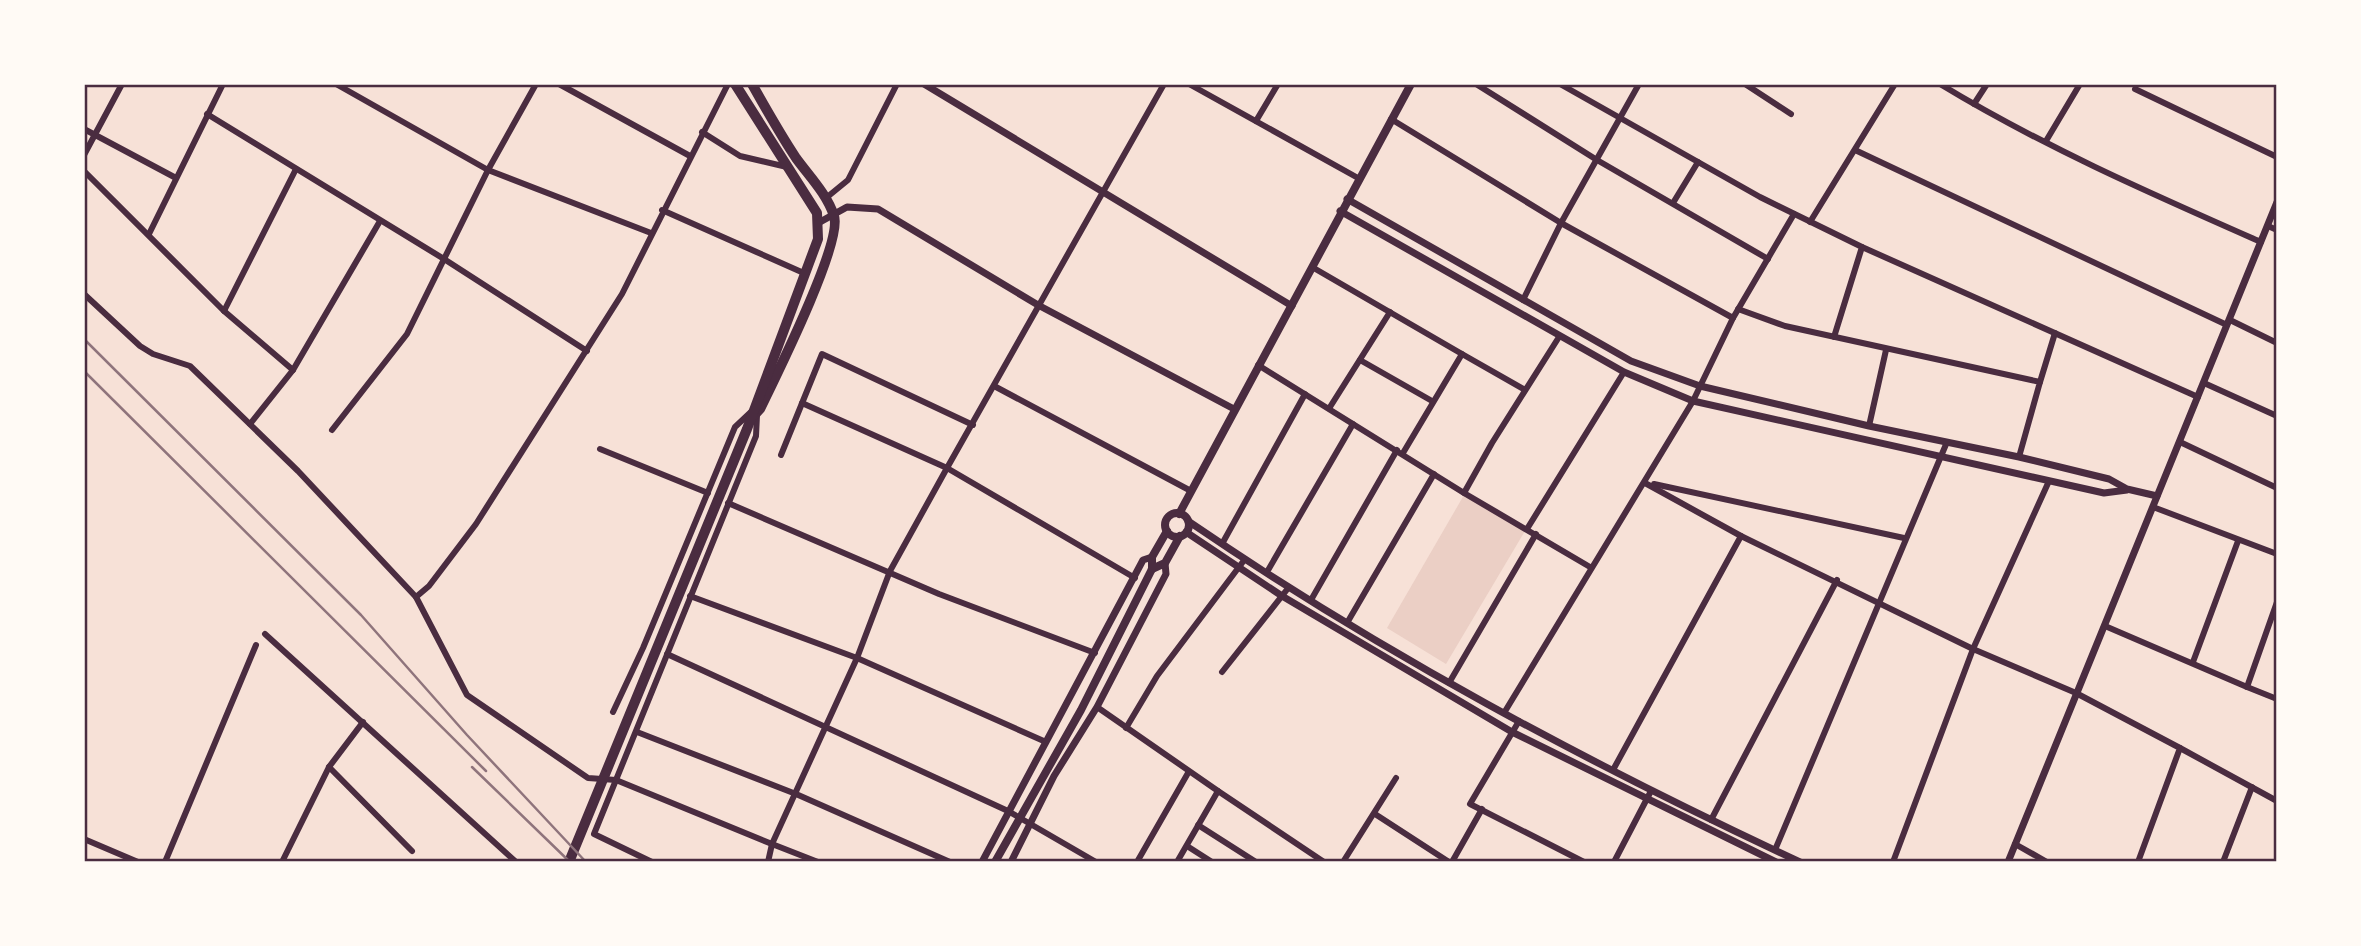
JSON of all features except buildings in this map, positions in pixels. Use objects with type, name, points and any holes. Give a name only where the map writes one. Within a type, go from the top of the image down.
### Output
[{"type":"highway","points":[[569,862],[751,418],[815,253],[820,222],[735,84]]},
{"type":"highway","points":[[751,418],[827,256],[835,229],[834,214],[826,198],[782,135],[752,84]]},
{"type":"main road","points":[[995,862],[1081,710],[1152,569],[1152,557],[1167,531],[1165,524],[1168,517],[1179,514],[1292,306],[1346,199],[1411,84]]},
{"type":"main road","points":[[1152,569],[1165,563],[1183,534],[1188,521],[1179,514]]},
{"type":"main road","points":[[1167,531],[1183,534]]},
{"type":"street","points":[[84,155],[122,84]]},
{"type":"street","points":[[149,234],[223,84]]},
{"type":"street","points":[[336,84],[488,170],[651,233]]},
{"type":"street","points":[[332,430],[407,334],[488,170],[537,84]]},
{"type":"street","points":[[559,84],[690,156]]},
{"type":"street","points":[[416,597],[429,586],[476,524],[622,294],[662,210],[728,84]]},
{"type":"street","points":[[826,198],[848,180],[897,84]]},
{"type":"street","points":[[924,84],[1292,306]]},
{"type":"street","points":[[768,862],[772,844],[857,658],[890,571],[996,387],[1038,305],[1105,192],[1164,84]]},
{"type":"street","points":[[1189,84],[1358,178]]},
{"type":"street","points":[[1256,121],[1278,84]]},
{"type":"street","points":[[1476,84],[1597,160],[1768,259]]},
{"type":"street","points":[[1560,84],[1619,119],[1810,222],[2198,397]]},
{"type":"street","points":[[1523,300],[1561,223],[1639,84]]},
{"type":"street","points":[[1745,84],[1791,114]]},
{"type":"street","points":[[1810,222],[1895,84]]},
{"type":"street","points":[[1940,84],[2130,184],[2261,242]]},
{"type":"street","points":[[1974,104],[1987,84]]},
{"type":"street","points":[[2046,141],[2080,84]]},
{"type":"street","points":[[2135,89],[2277,157]]},
{"type":"street","points":[[207,114],[444,259],[587,351]]},
{"type":"street","points":[[1391,119],[1561,223],[1733,318]]},
{"type":"street","points":[[84,129],[176,178]]},
{"type":"street","points":[[702,132],[740,156],[787,167]]},
{"type":"street","points":[[1855,150],[2277,343]]},
{"type":"street","points":[[1673,203],[1698,162]]},
{"type":"street","points":[[225,311],[296,169]]},
{"type":"street","points":[[84,171],[225,311],[293,370]]},
{"type":"street","points":[[1346,199],[1631,361],[1700,386],[1869,426],[2019,457],[2109,479],[2127,489],[2157,496]]},
{"type":"street","points":[[2008,862],[2277,202]]},
{"type":"street","points":[[820,222],[847,207],[878,209],[1038,305],[1234,409]]},
{"type":"street","points":[[662,210],[806,274]]},
{"type":"street","points":[[1340,211],[1624,372],[1693,401],[2104,493],[2127,489]]},
{"type":"street","points":[[1504,713],[1590,566],[1645,483],[1693,401],[1733,318],[1794,214]]},
{"type":"street","points":[[250,424],[293,370],[380,221]]},
{"type":"street","points":[[2267,226],[2277,230]]},
{"type":"street","points":[[1834,337],[1862,247]]},
{"type":"street","points":[[1312,267],[1525,390]]},
{"type":"street","points":[[84,295],[140,346],[153,354],[190,366],[250,424],[416,597],[467,695],[588,778],[616,780],[818,862]]},
{"type":"street","points":[[1738,309],[1784,326],[2040,382]]},
{"type":"street","points":[[1330,407],[1390,312]]},
{"type":"street","points":[[2019,457],[2054,333]]},
{"type":"street","points":[[1464,493],[1559,337]]},
{"type":"street","points":[[1869,426],[1886,350]]},
{"type":"street","points":[[780,455],[822,354],[973,425]]},
{"type":"street","points":[[1311,600],[1462,354]]},
{"type":"street","points":[[1360,360],[1432,401]]},
{"type":"street","points":[[1258,365],[1330,407],[1334,414],[1464,493],[1590,566]]},
{"type":"street","points":[[1527,529],[1624,372]]},
{"type":"street","points":[[2204,383],[2277,416]]},
{"type":"street","points":[[996,387],[1191,491]]},
{"type":"street","points":[[1222,544],[1305,394]]},
{"type":"street","points":[[802,403],[947,468],[1135,578]]},
{"type":"street","points":[[613,712],[735,427],[751,418],[756,436],[594,834],[652,862]]},
{"type":"street","points":[[1267,572],[1353,424]]},
{"type":"street","points":[[1775,850],[1904,538],[1947,442]]},
{"type":"street","points":[[2180,442],[2277,488]]},
{"type":"street","points":[[600,449],[708,493]]},
{"type":"street","points":[[1346,623],[1434,474]]},
{"type":"street","points":[[1893,862],[1973,649],[2049,481]]},
{"type":"street","points":[[1645,483],[1741,536],[1837,580],[1973,649],[2076,693],[2277,801]]},
{"type":"street","points":[[1645,483],[1904,538]]},
{"type":"street","points":[[728,503],[1007,621],[1095,653]]},
{"type":"street","points":[[2153,507],[2277,554]]},
{"type":"street","points":[[1188,521],[1346,623],[1449,683],[1651,791],[1800,862]]},
{"type":"street","points":[[1183,534],[1512,732],[1776,862]]},
{"type":"street","points":[[1449,683],[1535,534]]},
{"type":"street","points":[[1613,770],[1741,536]]},
{"type":"street","points":[[2193,662],[2238,541]]},
{"type":"street","points":[[982,862],[1143,560],[1152,557]]},
{"type":"street","points":[[1126,728],[1157,676],[1245,559]]},
{"type":"street","points":[[1011,862],[1054,776],[1097,707],[1166,574],[1165,563]]},
{"type":"street","points":[[1711,820],[1837,580]]},
{"type":"street","points":[[1222,673],[1289,587]]},
{"type":"street","points":[[690,596],[857,658],[1046,743]]},
{"type":"street","points":[[2247,687],[2277,602]]},
{"type":"street","points":[[2105,626],[2277,699]]},
{"type":"street","points":[[265,634],[516,862]]},
{"type":"street","points":[[165,862],[256,645]]},
{"type":"street","points":[[667,654],[1008,811],[1096,862]]},
{"type":"street","points":[[1097,707],[1188,773],[1324,862]]},
{"type":"street","points":[[1519,721],[1470,804],[1584,862]]},
{"type":"street","points":[[282,862],[330,767],[363,722]]},
{"type":"street","points":[[637,732],[796,794],[950,862]]},
{"type":"street","points":[[2138,862],[2180,748]]},
{"type":"street","points":[[330,767],[412,851]]},
{"type":"street","points":[[1137,862],[1188,773]]},
{"type":"street","points":[[1343,862],[1376,814],[1396,778]]},
{"type":"street","points":[[2223,862],[2252,786]]},
{"type":"street","points":[[1177,862],[1218,791]]},
{"type":"street","points":[[1614,862],[1651,791]]},
{"type":"street","points":[[1376,814],[1451,862],[1482,809]]},
{"type":"street","points":[[1198,825],[1256,862]]},
{"type":"street","points":[[84,839],[138,862]]},
{"type":"street","points":[[2015,844],[2047,862]]},
{"type":"street","points":[[1187,846],[1212,862]]},
{"type":"shaded area","points":[[1464,495],[1525,531],[1446,664],[1387,628]]},
{"type":"railway","points":[[84,339],[361,615],[467,735],[586,862]]},
{"type":"railway","points":[[84,371],[486,771]]},
{"type":"railway","points":[[472,767],[570,862]]}]
